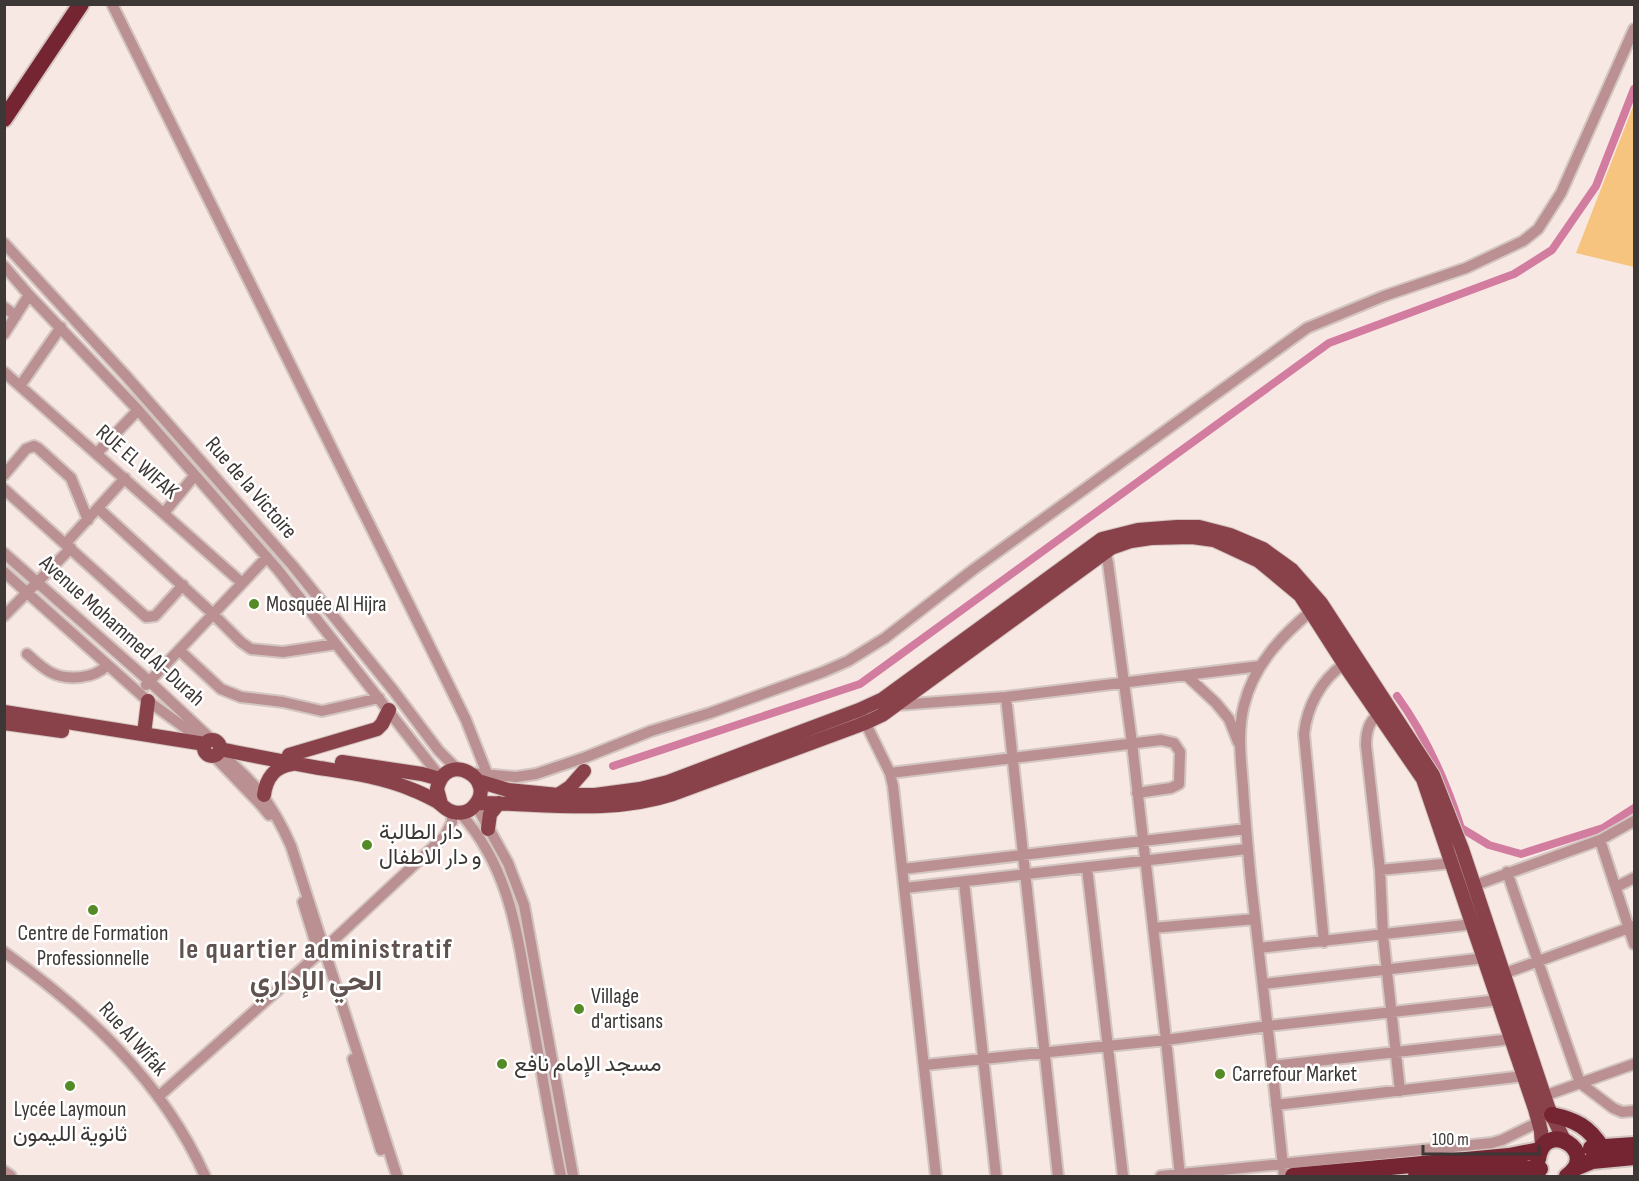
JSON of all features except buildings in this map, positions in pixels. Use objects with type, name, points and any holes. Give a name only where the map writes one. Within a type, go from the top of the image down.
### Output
[{"type":"highway","points":[[4,119],[53,38],[70,4]]},
{"type":"highway","points":[[4,103],[81,4]]},
{"type":"highway","points":[[1546,1119],[1573,1120],[1592,1133],[1603,1154],[1597,1176]]},
{"type":"highway","points":[[1288,1171],[1509,1156],[1541,1148],[1555,1139],[1603,1154],[1635,1157]]},
{"type":"highway","points":[[1568,1143],[1578,1159],[1572,1173]]},
{"type":"highway","points":[[1572,1173],[1603,1154],[1635,1144]]},
{"type":"highway","points":[[1541,1148],[1538,1159],[1544,1173]]},
{"type":"highway","points":[[1416,1176],[1510,1168],[1544,1173]]},
{"type":"main road","points":[[862,717],[883,699],[1104,545],[1151,538],[1192,537],[1214,540],[1268,566],[1316,607],[1384,711],[1423,779],[1524,1076],[1546,1119],[1568,1143]]},
{"type":"main road","points":[[476,804],[578,801],[630,804],[658,798],[897,705],[1104,545]]},
{"type":"main road","points":[[1316,607],[1344,664],[1384,711],[1432,775],[1462,849],[1544,1096],[1546,1119],[1541,1148]]},
{"type":"main road","points":[[143,696],[144,735]]},
{"type":"main road","points":[[264,795],[265,787],[273,773],[292,759],[376,729],[382,724],[389,710]]},
{"type":"main road","points":[[4,712],[212,747],[422,774],[440,779]]},
{"type":"main road","points":[[4,723],[212,747]]},
{"type":"main road","points":[[292,759],[378,778],[411,789],[451,810],[469,810],[476,804],[480,792],[479,776]]},
{"type":"main road","points":[[451,810],[437,789],[440,779],[448,772],[457,770],[479,776],[508,790],[558,795],[578,801]]},
{"type":"main road","points":[[558,795],[575,782],[584,771]]},
{"type":"main road","points":[[488,828],[490,814],[499,803]]},
{"type":"street","points":[[112,4],[440,665],[466,720],[479,776],[516,777],[536,774],[586,757],[651,730],[710,713],[848,661],[885,638],[974,568],[1307,328],[1384,296],[1466,268],[1523,241],[1538,229],[1562,193],[1635,29]]},
{"type":"street","name":"Rue de la Victoire","points":[[4,243],[127,377],[289,560],[439,751],[457,770]]},
{"type":"street","name":"Rue de la Victoire","points":[[4,266],[138,410],[267,557],[389,710],[440,779]]},
{"type":"street","points":[[4,334],[29,295]]},
{"type":"street","points":[[4,307],[16,315]]},
{"type":"street","points":[[20,386],[61,327]]},
{"type":"street","name":"RUE EL WIFAK","points":[[4,372],[242,583]]},
{"type":"street","points":[[97,453],[138,410]]},
{"type":"street","points":[[4,475],[26,449],[34,446],[38,448],[71,478],[88,520]]},
{"type":"street","points":[[165,513],[195,475]]},
{"type":"street","points":[[4,616],[38,582],[125,478]]},
{"type":"street","points":[[4,489],[146,617],[155,616],[183,585]]},
{"type":"street","points":[[99,508],[251,649],[283,652],[336,644]]},
{"type":"street","points":[[1104,545],[1132,743],[1180,1176]]},
{"type":"street","name":"Avenue Mohammed Al-Durah","points":[[4,553],[149,681],[212,747],[261,805],[274,825],[284,846],[322,951],[397,1176]]},
{"type":"street","points":[[143,696],[149,681],[267,557]]},
{"type":"street","name":"Avenue Mohammed Al-Durah","points":[[4,572],[143,696],[243,772],[264,795],[281,823],[291,846],[390,1176]]},
{"type":"street","points":[[1284,1176],[1288,1171],[1276,1106],[1247,849],[1240,726],[1244,705],[1260,666],[1283,637],[1316,607]]},
{"type":"street","points":[[179,650],[221,689],[236,696],[283,702],[322,711],[379,698]]},
{"type":"street","points":[[27,654],[47,670],[60,675],[90,676],[99,673],[107,665]]},
{"type":"street","points":[[1324,942],[1304,735],[1307,715],[1315,697],[1326,681],[1344,664]]},
{"type":"street","points":[[897,705],[1006,697],[1260,666]]},
{"type":"street","points":[[1187,676],[1216,703],[1229,719],[1240,748]]},
{"type":"street","points":[[1006,697],[1058,1176]]},
{"type":"street","points":[[1384,711],[1372,720],[1366,745],[1380,870],[1386,970],[1400,1091]]},
{"type":"street","points":[[862,717],[890,773],[893,786],[936,1176]]},
{"type":"street","points":[[890,773],[1132,743],[1168,741],[1174,743],[1180,752],[1179,784],[1171,788],[1137,792]]},
{"type":"street","points":[[578,801],[586,757]]},
{"type":"street","points":[[476,804],[508,863],[524,905],[573,1176]]},
{"type":"street","points":[[158,1097],[322,951],[445,836],[452,822],[451,810]]},
{"type":"street","points":[[451,810],[476,832],[494,862],[511,905],[561,1176]]},
{"type":"street","points":[[1473,886],[1600,840],[1635,821]]},
{"type":"street","points":[[903,869],[1246,828]]},
{"type":"street","points":[[1600,840],[1632,927],[1635,945]]},
{"type":"street","points":[[906,888],[1247,849]]},
{"type":"street","points":[[1380,870],[1453,863]]},
{"type":"street","points":[[1087,868],[1122,1176]]},
{"type":"street","points":[[1507,872],[1580,1083],[1613,1108],[1622,1112],[1635,1111]]},
{"type":"street","points":[[1616,887],[1635,878]]},
{"type":"street","points":[[964,882],[996,1176]]},
{"type":"street","points":[[1153,928],[1255,919]]},
{"type":"street","points":[[1259,948],[1474,924]]},
{"type":"street","points":[[1503,974],[1632,927]]},
{"type":"street","name":"Rue Al Wifak","points":[[4,952],[50,985],[94,1023],[134,1066],[158,1097],[190,1147],[205,1176]]},
{"type":"street","points":[[1263,984],[1485,958]]},
{"type":"street","points":[[925,1065],[1166,1040],[1499,1000]]},
{"type":"street","points":[[1272,1066],[1512,1039]]},
{"type":"street","points":[[1544,1096],[1635,1064]]},
{"type":"street","points":[[1276,1106],[1524,1076]]},
{"type":"street","points":[[1161,1176],[1288,1171],[1492,1143],[1546,1119]]},
{"type":"street","points":[[5,1171],[11,1176]]},
{"type":"shaded area","points":[[1634,104],[1634,267],[1576,253]]},
{"type":"waterway","points":[[613,766],[860,684],[1329,343],[1514,274],[1552,250],[1596,186],[1634,89]]},
{"type":"waterway","points":[[1397,696],[1434,759],[1461,828],[1489,845],[1521,854],[1603,828],[1634,808]]},
{"type":"place","name":"Mosquée Al Hijra","points":[[254,604]]},
{"type":"place","name":"دار الطالبة و دار الاطفال","points":[[367,845]]},
{"type":"place","name":"Centre de Formation Professionnelle","points":[[93,910]]},
{"type":"place","name":"Village d'artisans","points":[[579,1009]]},
{"type":"place","name":"مسجد الإمام نافع","points":[[502,1064]]},
{"type":"place","name":"Carrefour Market","points":[[1220,1074]]},
{"type":"place","name":"Lycée Laymoun ثانوية الليمون","points":[[70,1086]]},
{"type":"district","name":"le quartier administratif الحي الإداري","points":[[316,965]]}]
